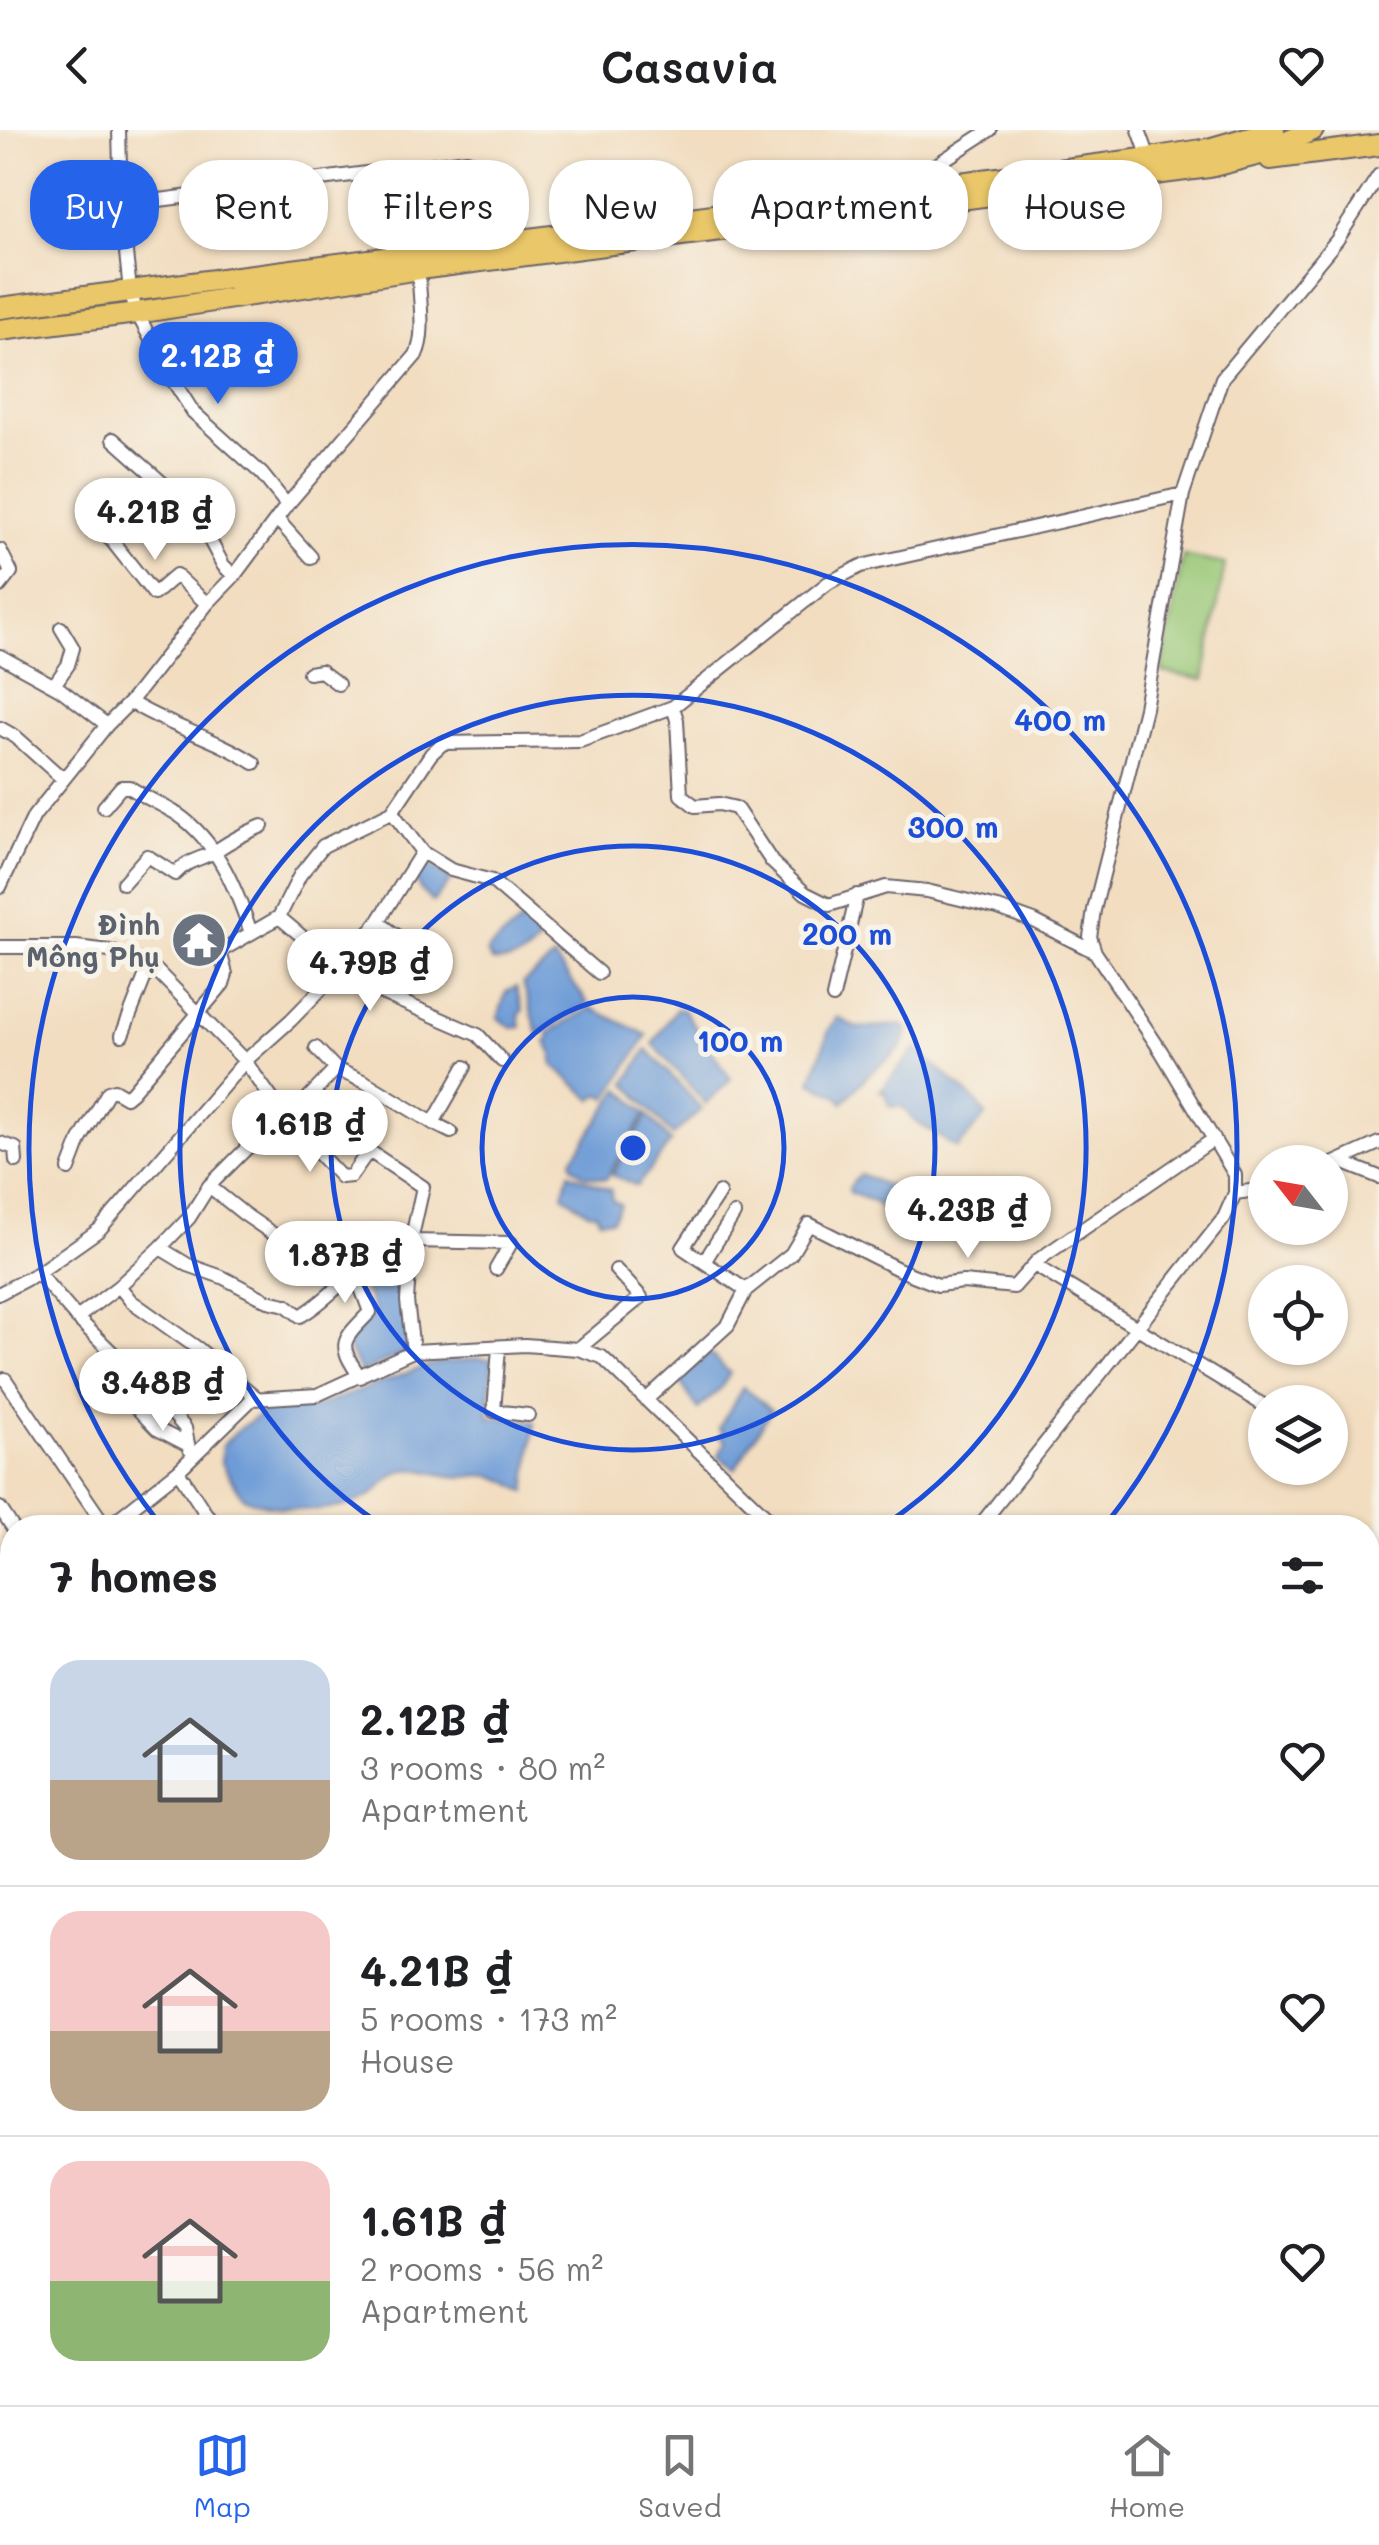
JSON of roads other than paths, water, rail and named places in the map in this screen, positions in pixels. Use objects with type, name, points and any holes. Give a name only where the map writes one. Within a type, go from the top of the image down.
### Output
[{"type":"highway","points":[[1208,158],[1255,130]]},
{"type":"highway","points":[[1208,158],[1274,130]]},
{"type":"highway","points":[[1162,164],[1260,154],[1313,130]]},
{"type":"highway","points":[[1208,158],[1379,145]]},
{"type":"highway","points":[[0,330],[988,189]]},
{"type":"highway","points":[[529,238],[713,214]]},
{"type":"highway","points":[[0,308],[435,250]]},
{"type":"street","points":[[119,130],[120,160]]},
{"type":"street","points":[[944,160],[990,130]]},
{"type":"street","points":[[1138,130],[1149,160]]},
{"type":"street","points":[[159,200],[348,175]]},
{"type":"street","points":[[988,1515],[1224,1218],[1235,1193],[1235,1175],[1095,952],[1091,924],[1145,708],[1183,494],[1222,378],[1337,240],[1379,175]]},
{"type":"street","points":[[126,250],[130,291],[137,313],[193,412],[262,474],[287,505]]},
{"type":"street","points":[[2,877],[34,816],[63,778],[234,576],[287,505],[416,356],[423,326],[418,303],[420,270]]},
{"type":"street","points":[[113,439],[194,512],[234,576]]},
{"type":"street","points":[[280,917],[300,875],[323,846],[392,812],[431,754],[443,743],[580,741],[673,706],[828,583],[861,566],[1183,494]]},
{"type":"street","points":[[277,519],[312,557]]},
{"type":"street","points":[[88,520],[112,541],[156,596],[176,574],[207,604]]},
{"type":"street","points":[[0,550],[11,572],[0,586]]},
{"type":"street","points":[[54,685],[73,648],[62,628]]},
{"type":"street","points":[[0,656],[54,685],[106,725]]},
{"type":"street","points":[[309,673],[321,671],[338,684]]},
{"type":"street","points":[[130,702],[254,763]]},
{"type":"street","points":[[673,706],[684,800],[695,806],[719,804],[736,808],[772,862],[821,902],[834,904],[886,887],[971,900],[1034,922],[1095,952]]},
{"type":"street","points":[[0,728],[63,778]]},
{"type":"street","points":[[104,807],[121,787],[129,787],[198,831],[238,893],[251,933]]},
{"type":"street","points":[[392,812],[422,852],[451,870],[492,881],[599,973]]},
{"type":"street","points":[[123,883],[147,856],[175,874],[188,860],[214,852],[262,826]]},
{"type":"street","points":[[0,1293],[38,1273],[98,1230],[244,1061],[291,1020],[378,922],[422,852]]},
{"type":"street","points":[[833,997],[856,894]]},
{"type":"street","points":[[69,1169],[105,1095],[114,1090],[128,1096],[226,979],[222,952],[280,917]]},
{"type":"street","points":[[280,917],[338,968],[370,990],[478,1035],[502,1061]]},
{"type":"street","points":[[378,922],[404,940]]},
{"type":"street","points":[[0,946],[110,951],[150,964],[244,1061],[285,1117],[341,1178],[351,1176],[372,1152],[424,1186],[411,1242],[407,1301],[413,1352]]},
{"type":"street","points":[[122,1035],[150,964]]},
{"type":"street","points":[[316,1048],[336,1069],[451,1132]]},
{"type":"street","points":[[433,1123],[466,1067]]},
{"type":"street","points":[[77,1318],[160,1248],[189,1218],[210,1186],[336,1069]]},
{"type":"street","points":[[648,1398],[728,1325],[746,1290],[791,1254],[810,1224],[898,1269],[938,1284],[1014,1287],[1034,1265],[1214,1139]]},
{"type":"street","points":[[0,1143],[14,1146],[16,1161]]},
{"type":"street","points":[[1348,1157],[1379,1144]]},
{"type":"street","points":[[1348,1167],[1379,1177]]},
{"type":"street","points":[[210,1186],[292,1247]]},
{"type":"street","points":[[1235,1193],[1248,1191]]},
{"type":"street","points":[[718,1193],[683,1248],[746,1290]]},
{"type":"street","points":[[704,1262],[734,1214]]},
{"type":"street","points":[[411,1242],[511,1243],[496,1269]]},
{"type":"street","points":[[160,1248],[188,1266],[222,1276],[268,1302],[286,1305],[300,1316],[347,1278],[371,1266],[396,1266],[410,1274]]},
{"type":"street","points":[[1034,1265],[1248,1396]]},
{"type":"street","points":[[578,1348],[641,1297],[616,1270]]},
{"type":"street","points":[[38,1273],[77,1318],[120,1360],[130,1364]]},
{"type":"street","points":[[356,1275],[370,1309],[343,1346],[343,1352],[360,1378]]},
{"type":"street","points":[[119,1286],[131,1302],[200,1350],[257,1398]]},
{"type":"street","points":[[121,1515],[178,1471],[190,1450],[257,1398],[318,1395],[413,1352],[526,1345],[578,1348],[602,1356],[764,1515]]},
{"type":"street","points":[[499,1348],[494,1410],[528,1415]]},
{"type":"street","points":[[96,1366],[157,1428],[190,1450]]},
{"type":"street","points":[[5,1379],[98,1515]]},
{"type":"street","points":[[158,1397],[185,1428],[190,1450]]},
{"type":"street","points":[[178,1471],[207,1515]]},
{"type":"water","points":[[423,860],[451,880],[433,902],[413,876]]},
{"type":"water","points":[[527,917],[541,931],[537,943],[521,957],[492,961],[489,949]]},
{"type":"water","points":[[554,958],[588,1003],[538,1034],[523,983]]},
{"type":"water","points":[[516,987],[523,1011],[519,1015],[521,1027],[512,1028],[498,1018],[506,992]]},
{"type":"water","points":[[591,1008],[647,1035],[608,1098],[599,1094],[593,1100],[553,1065],[553,1054],[546,1042],[549,1033]]},
{"type":"water","points":[[676,1009],[683,1009],[731,1079],[706,1104],[653,1044]]},
{"type":"water","points":[[837,1017],[857,1028],[901,1025],[908,1030],[901,1048],[867,1076],[843,1103],[838,1096],[811,1082]]},
{"type":"water","points":[[647,1049],[702,1109],[673,1135],[626,1083]]},
{"type":"water","points":[[916,1049],[977,1102],[986,1116],[957,1148],[912,1119],[902,1106],[890,1107],[885,1092],[880,1091]]},
{"type":"water","points":[[620,1089],[646,1113],[606,1179],[584,1175],[572,1166],[572,1160]]},
{"type":"water","points":[[648,1115],[671,1142],[637,1186],[612,1175]]},
{"type":"water","points":[[569,1173],[611,1190],[612,1200],[620,1204],[612,1220],[599,1219],[597,1213],[588,1212],[563,1195]]},
{"type":"water","points":[[860,1174],[915,1198],[932,1213],[929,1222],[910,1225],[899,1219],[898,1213],[886,1213],[873,1201],[850,1193],[849,1188]]},
{"type":"water","points":[[382,1270],[390,1272],[398,1287],[402,1287],[408,1351],[361,1373],[346,1344],[375,1312],[360,1280]]},
{"type":"water","points":[[709,1353],[730,1373],[721,1388],[698,1409],[679,1380]]},
{"type":"water","points":[[492,1359],[489,1416],[535,1422],[526,1492],[485,1475],[453,1477],[408,1470],[356,1502],[324,1509],[290,1509],[243,1497],[221,1463],[222,1446],[268,1409],[315,1407],[432,1364]]},
{"type":"water","points":[[743,1387],[771,1410],[735,1469],[718,1456],[726,1441],[720,1437],[723,1432],[719,1428]]},
{"type":"place","name":"Đình Mông Phụ","points":[[199,940]]}]
